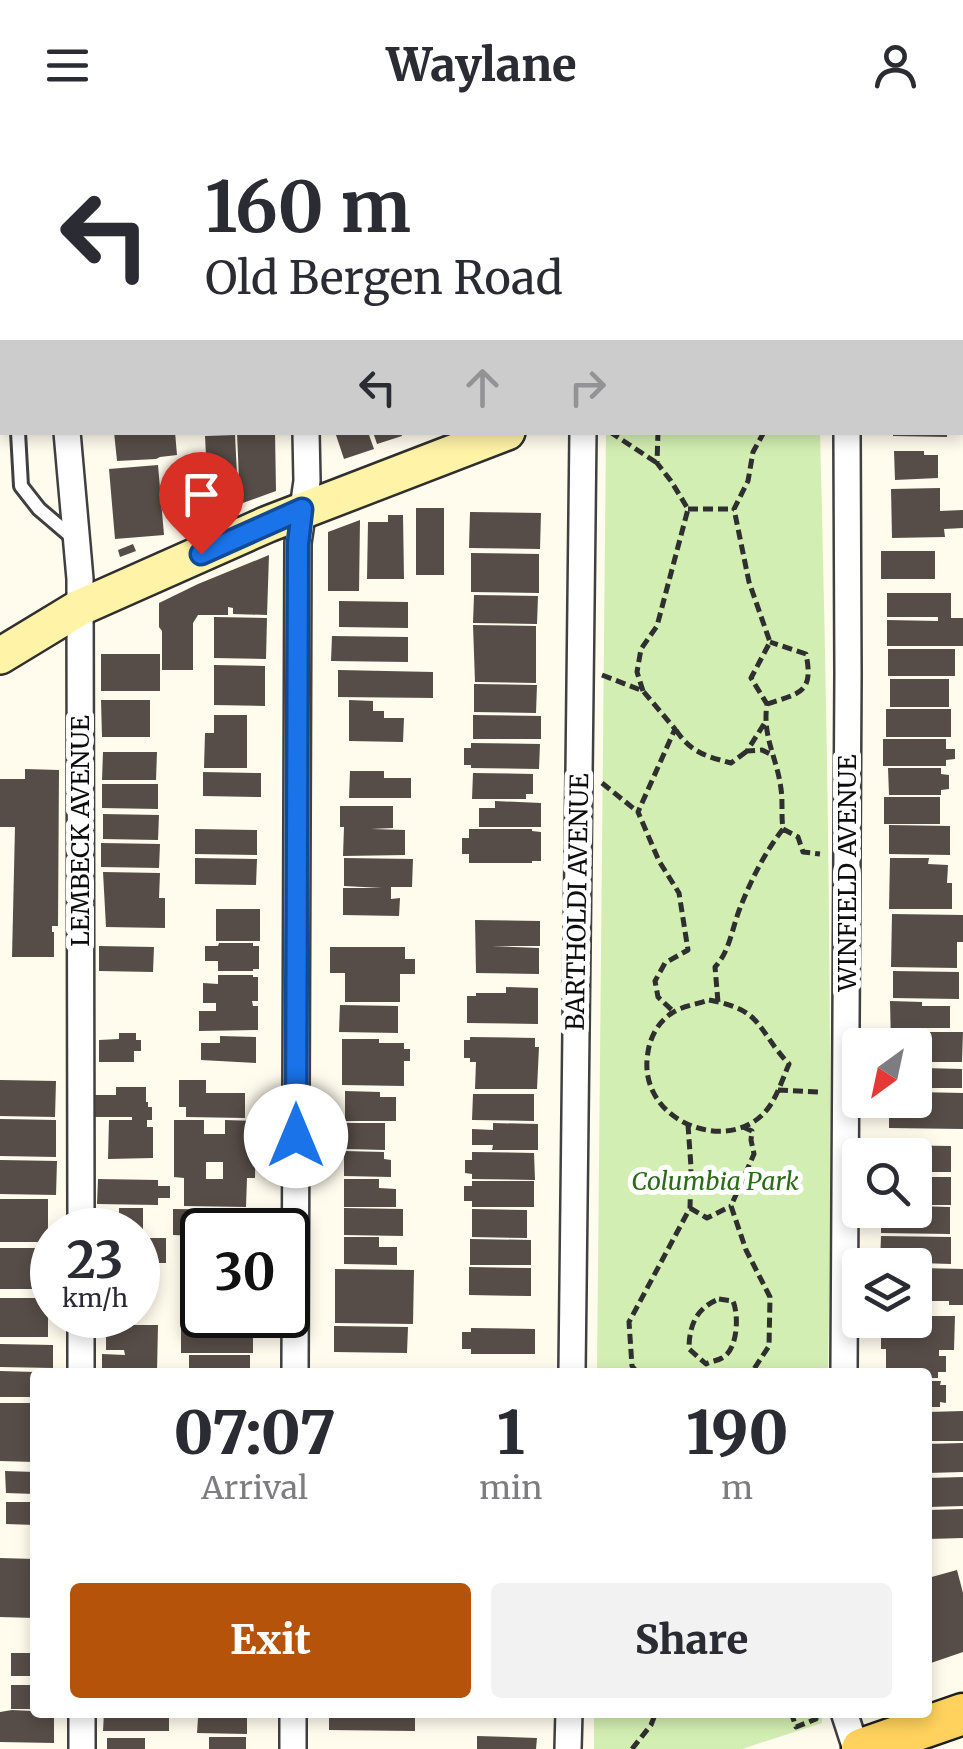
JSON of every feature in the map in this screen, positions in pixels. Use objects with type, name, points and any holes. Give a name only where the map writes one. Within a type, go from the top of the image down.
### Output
[{"type":"main road","points":[[0,656],[79,608],[302,509],[499,435]]},
{"type":"main road","points":[[859,1749],[963,1714]]},
{"type":"street","name":"LEMBECK AVENUE","points":[[68,435],[80,579],[81,1208]]},
{"type":"street","points":[[294,1368],[298,544],[307,481],[306,435]]},
{"type":"street","name":"BARTHOLDI AVENUE","points":[[572,1368],[583,435]]},
{"type":"street","name":"WINFIELD AVENUE","points":[[844,1368],[848,435]]},
{"type":"street","points":[[81,1338],[81,1368]]},
{"type":"street","points":[[82,1718],[82,1749]]},
{"type":"street","points":[[293,1718],[293,1749]]},
{"type":"street","points":[[568,1718],[568,1749]]},
{"type":"street","points":[[846,1718],[859,1749]]},
{"type":"lane","points":[[18,435],[21,486],[39,509],[76,542]]},
{"type":"path","points":[[615,435],[657,462],[688,510],[656,626],[641,649],[637,672],[643,691],[685,744],[698,753],[731,764],[747,752],[764,724],[767,704],[751,678],[770,642],[750,582],[734,509],[762,435]]},
{"type":"path","points":[[657,462],[658,435]]},
{"type":"path","points":[[688,510],[734,509]]},
{"type":"path","points":[[767,704],[799,694],[807,686],[810,674],[806,654],[770,642]]},
{"type":"path","points":[[598,673],[643,691]]},
{"type":"path","points":[[810,674],[820,673]]},
{"type":"path","points":[[718,1002],[715,967],[725,956],[740,906],[760,865],[783,829],[782,792],[764,724]]},
{"type":"path","points":[[638,812],[675,728]]},
{"type":"path","points":[[747,752],[762,750],[774,756]]},
{"type":"path","points":[[598,780],[638,812],[678,893],[688,950],[665,963],[655,981],[658,997],[674,1012]]},
{"type":"path","points":[[783,829],[798,837],[804,852],[820,854]]},
{"type":"path","points":[[710,1000],[718,1002],[748,1012],[789,1064],[768,1110],[743,1127],[726,1130],[688,1125],[671,1116],[648,1083],[646,1064],[657,1028],[674,1012],[710,1000]]},
{"type":"path","points":[[778,1090],[819,1092]]},
{"type":"path","points":[[633,1368],[629,1322],[690,1208],[688,1125]]},
{"type":"path","points":[[690,1208],[707,1218],[731,1206],[754,1154],[752,1131],[743,1127]]},
{"type":"path","points":[[731,1206],[746,1250],[770,1297],[769,1346],[755,1368]]},
{"type":"path","points":[[705,1368],[728,1352],[737,1328],[738,1314],[733,1301],[718,1298],[698,1311],[688,1349],[706,1364]]},
{"type":"path","points":[[632,1749],[654,1718]]},
{"type":"path","points":[[793,1718],[796,1728],[816,1718]]},
{"type":"green space","name":"Columbia Park","points":[[606,435],[820,435],[829,903],[828,1368],[597,1368]]},
{"type":"green space","points":[[594,1718],[822,1718],[822,1723],[742,1749],[594,1749]]},
{"type":"building","points":[[114,435],[175,435],[177,455],[117,461]]},
{"type":"building","points":[[235,435],[238,495],[208,496],[205,436]]},
{"type":"building","points":[[237,435],[275,435],[276,491],[240,504]]},
{"type":"building","points":[[336,435],[369,435],[374,449],[344,459]]},
{"type":"building","points":[[374,435],[402,435],[402,436],[377,444]]},
{"type":"building","points":[[947,435],[947,437],[893,436]]},
{"type":"building","points":[[894,451],[938,455],[938,478],[895,480]]},
{"type":"building","points":[[158,465],[164,535],[115,539],[109,469]]},
{"type":"building","points":[[940,488],[940,511],[963,510],[963,528],[944,529],[945,537],[892,538],[891,489]]},
{"type":"building","points":[[416,508],[444,508],[444,575],[416,575]]},
{"type":"building","points":[[470,512],[541,513],[540,549],[469,548]]},
{"type":"building","points":[[388,515],[403,515],[404,579],[367,579],[368,522],[388,522]]},
{"type":"building","points":[[360,520],[359,591],[328,591],[328,532]]},
{"type":"building","points":[[133,544],[136,551],[120,557],[118,550]]},
{"type":"building","points":[[881,551],[935,551],[935,579],[881,579]]},
{"type":"building","points":[[471,553],[539,554],[539,593],[471,592]]},
{"type":"building","points":[[269,555],[267,615],[233,614],[233,608],[228,607],[228,615],[198,615],[193,623],[193,670],[162,670],[159,603]]},
{"type":"building","points":[[887,593],[951,593],[951,618],[963,618],[963,646],[887,646],[887,620],[938,621],[938,617],[887,617]]},
{"type":"building","points":[[474,595],[538,596],[537,624],[473,623]]},
{"type":"building","points":[[339,601],[408,602],[408,628],[339,627]]},
{"type":"building","points":[[214,617],[267,618],[266,659],[214,658]]},
{"type":"building","points":[[473,625],[536,626],[536,683],[475,682]]},
{"type":"building","points":[[332,636],[408,637],[408,662],[331,661]]},
{"type":"building","points":[[888,649],[955,649],[955,676],[888,676]]},
{"type":"building","points":[[101,654],[160,654],[160,691],[101,691]]},
{"type":"building","points":[[214,665],[265,666],[265,706],[214,705]]},
{"type":"building","points":[[338,670],[433,672],[433,698],[338,697]]},
{"type":"building","points":[[890,679],[949,679],[949,707],[890,707]]},
{"type":"building","points":[[474,684],[537,685],[536,713],[474,712]]},
{"type":"building","points":[[101,700],[150,700],[150,737],[102,737]]},
{"type":"building","points":[[349,700],[373,701],[373,711],[384,711],[384,718],[404,718],[403,742],[349,741]]},
{"type":"building","points":[[886,709],[951,709],[951,737],[886,737]]},
{"type":"building","points":[[214,715],[247,715],[247,768],[204,768],[205,733],[214,733]]},
{"type":"building","points":[[473,715],[541,716],[541,739],[473,739]]},
{"type":"building","points":[[883,739],[946,739],[946,749],[955,749],[955,759],[946,760],[946,766],[883,766]]},
{"type":"building","points":[[471,743],[540,744],[539,769],[471,768],[464,765],[464,748],[471,748]]},
{"type":"building","points":[[103,752],[157,752],[156,780],[102,780]]},
{"type":"building","points":[[888,768],[941,768],[941,774],[949,775],[949,789],[941,790],[941,795],[889,795]]},
{"type":"building","points":[[25,769],[59,770],[58,926],[52,926],[54,957],[12,957],[15,827],[0,827],[0,779],[25,779]]},
{"type":"building","points":[[350,771],[384,771],[384,778],[411,778],[411,798],[349,798]]},
{"type":"building","points":[[203,772],[261,773],[261,797],[203,796]]},
{"type":"building","points":[[473,773],[533,774],[533,794],[526,794],[526,799],[472,799]]},
{"type":"building","points":[[102,784],[158,784],[158,809],[102,808]]},
{"type":"building","points":[[884,797],[940,797],[940,824],[884,824]]},
{"type":"building","points":[[495,801],[541,803],[541,827],[479,827],[479,808],[495,808]]},
{"type":"building","points":[[340,806],[393,806],[393,828],[371,829],[405,830],[405,855],[343,856]]},
{"type":"building","points":[[103,814],[159,815],[158,840],[103,839]]},
{"type":"building","points":[[889,825],[950,826],[950,855],[889,854]]},
{"type":"building","points":[[195,829],[257,830],[257,855],[195,854]]},
{"type":"building","points":[[469,829],[541,832],[541,861],[469,863],[469,854],[462,854],[462,838],[469,838]]},
{"type":"building","points":[[101,843],[160,844],[159,868],[101,867]]},
{"type":"building","points":[[195,858],[257,859],[256,885],[195,884]]},
{"type":"building","points":[[344,858],[413,859],[412,887],[391,887],[391,899],[400,898],[399,916],[343,915],[343,888],[382,888],[344,886]]},
{"type":"building","points":[[890,858],[929,858],[928,864],[948,865],[952,909],[889,909]]},
{"type":"building","points":[[103,872],[160,873],[159,898],[165,898],[165,928],[106,927]]},
{"type":"building","points":[[216,909],[260,909],[260,941],[216,941]]},
{"type":"building","points":[[892,914],[963,915],[963,942],[957,942],[957,968],[891,967]]},
{"type":"building","points":[[475,920],[540,921],[540,946],[492,946],[539,948],[539,974],[476,973]]},
{"type":"building","points":[[99,946],[154,947],[153,972],[99,971]]},
{"type":"building","points":[[205,946],[259,946],[259,969],[218,971],[218,961],[205,961]]},
{"type":"building","points":[[330,947],[405,947],[405,959],[415,959],[415,974],[400,974],[400,1002],[345,1002],[345,973],[330,973]]},
{"type":"building","points":[[893,971],[959,972],[959,999],[893,998]]},
{"type":"building","points":[[218,975],[258,977],[258,1001],[252,1001],[253,1006],[258,1006],[258,1030],[199,1031],[199,1011],[216,1011],[216,1003],[203,1003],[203,983],[218,984]]},
{"type":"building","points":[[506,987],[538,988],[538,1024],[467,1023],[467,996],[506,993]]},
{"type":"building","points":[[890,1001],[950,1006],[950,1028],[891,1028]]},
{"type":"building","points":[[340,1005],[398,1006],[398,1033],[339,1032]]},
{"type":"building","points":[[932,1032],[963,1032],[962,1062],[932,1062]]},
{"type":"building","points":[[119,1033],[136,1033],[136,1040],[141,1040],[141,1051],[134,1051],[134,1062],[99,1062],[99,1040],[119,1039]]},
{"type":"building","points":[[220,1036],[256,1037],[256,1063],[201,1060],[201,1043],[220,1043]]},
{"type":"building","points":[[535,1038],[535,1047],[539,1047],[537,1089],[475,1089],[476,1062],[464,1058],[464,1040]]},
{"type":"building","points":[[342,1039],[404,1043],[404,1049],[410,1049],[410,1061],[404,1061],[404,1086],[342,1085]]},
{"type":"building","points":[[932,1068],[962,1069],[962,1088],[932,1088]]},
{"type":"building","points":[[0,1080],[56,1081],[55,1117],[0,1116]]},
{"type":"building","points":[[179,1080],[206,1080],[206,1093],[245,1093],[245,1118],[186,1117],[186,1107],[179,1107]]},
{"type":"building","points":[[116,1087],[146,1087],[146,1102],[152,1107],[152,1120],[147,1120],[147,1127],[153,1127],[153,1158],[108,1159],[109,1120],[132,1117],[94,1117],[94,1095],[116,1095]]},
{"type":"building","points":[[345,1091],[380,1092],[380,1097],[396,1097],[396,1121],[345,1121]]},
{"type":"building","points":[[932,1092],[963,1093],[963,1129],[889,1128],[889,1118],[932,1118]]},
{"type":"building","points":[[473,1094],[534,1094],[534,1121],[472,1120]]},
{"type":"building","points":[[0,1119],[56,1120],[56,1157],[0,1156]]},
{"type":"building","points":[[174,1120],[204,1120],[204,1134],[225,1134],[225,1120],[256,1121],[255,1178],[247,1178],[246,1207],[184,1206],[184,1178],[174,1177]],"holes":[[[206,1162],[223,1162],[223,1179],[206,1179]]]},
{"type":"building","points":[[345,1123],[385,1123],[385,1150],[345,1149]]},
{"type":"building","points":[[493,1123],[538,1124],[538,1150],[492,1150],[493,1145],[472,1145],[472,1129],[493,1130]]},
{"type":"building","points":[[932,1146],[951,1146],[951,1172],[932,1172]]},
{"type":"building","points":[[344,1151],[384,1152],[384,1159],[391,1160],[391,1177],[344,1176]]},
{"type":"building","points":[[472,1152],[534,1153],[535,1180],[472,1179],[472,1174],[465,1173],[465,1160],[472,1160]]},
{"type":"building","points":[[0,1160],[57,1161],[56,1195],[0,1194]]},
{"type":"building","points":[[932,1177],[951,1177],[951,1205],[932,1205]]},
{"type":"building","points":[[98,1179],[158,1180],[158,1186],[170,1186],[170,1198],[158,1198],[158,1205],[97,1204]]},
{"type":"building","points":[[344,1179],[379,1179],[379,1188],[396,1189],[396,1207],[344,1207]]},
{"type":"building","points":[[472,1181],[534,1181],[534,1207],[472,1207],[472,1201],[464,1201],[464,1186],[472,1186]]},
{"type":"building","points":[[0,1199],[48,1199],[48,1208],[30,1208],[30,1242],[0,1242]]},
{"type":"building","points":[[932,1206],[950,1207],[950,1234],[881,1233],[881,1228],[932,1228]]},
{"type":"building","points":[[344,1208],[403,1209],[403,1236],[344,1235]]},
{"type":"building","points":[[173,1209],[180,1209],[180,1235],[173,1235]]},
{"type":"building","points":[[472,1209],[527,1210],[527,1238],[472,1237]]},
{"type":"building","points":[[881,1236],[951,1237],[951,1264],[932,1263],[932,1248],[881,1248]]},
{"type":"building","points":[[344,1237],[379,1237],[379,1247],[397,1247],[397,1265],[344,1264]]},
{"type":"building","points":[[160,1238],[166,1238],[166,1263],[160,1263]]},
{"type":"building","points":[[470,1239],[531,1240],[531,1265],[470,1265]]},
{"type":"building","points":[[0,1248],[30,1248],[30,1289],[0,1289]]},
{"type":"building","points":[[469,1267],[531,1268],[531,1296],[469,1295]]},
{"type":"building","points":[[932,1268],[963,1269],[963,1305],[949,1305],[949,1301],[932,1301]]},
{"type":"building","points":[[335,1269],[414,1270],[413,1324],[335,1323]]},
{"type":"building","points":[[0,1298],[30,1298],[30,1337],[0,1337]]},
{"type":"building","points":[[932,1316],[955,1316],[954,1350],[939,1350],[939,1356],[946,1356],[946,1372],[938,1372],[938,1378],[932,1378],[932,1368],[886,1368],[886,1349],[881,1349],[881,1338],[932,1338]]},
{"type":"building","points":[[334,1326],[408,1327],[407,1353],[334,1352]]},
{"type":"building","points":[[471,1328],[535,1329],[535,1354],[471,1354],[471,1349],[462,1349],[462,1332],[471,1332]]},
{"type":"building","points":[[106,1338],[158,1338],[157,1368],[102,1368],[102,1354],[125,1355],[124,1350],[106,1350]]},
{"type":"building","points":[[181,1338],[253,1338],[253,1353],[181,1353]]},
{"type":"building","points":[[0,1344],[53,1345],[53,1368],[0,1367]]},
{"type":"building","points":[[189,1355],[250,1355],[250,1368],[189,1368]]},
{"type":"building","points":[[0,1371],[30,1372],[30,1397],[0,1397]]},
{"type":"building","points":[[932,1381],[946,1385],[946,1403],[940,1402],[940,1407],[932,1407]]},
{"type":"building","points":[[0,1403],[30,1403],[30,1462],[0,1461]]},
{"type":"building","points":[[963,1411],[963,1441],[932,1441],[932,1412]]},
{"type":"building","points":[[963,1443],[963,1472],[932,1473],[932,1444]]},
{"type":"building","points":[[5,1471],[30,1472],[30,1494],[6,1493]]},
{"type":"building","points":[[963,1477],[963,1506],[932,1507],[932,1478]]},
{"type":"building","points":[[6,1502],[30,1502],[30,1525],[6,1524]]},
{"type":"building","points":[[963,1509],[963,1538],[932,1539],[932,1510]]},
{"type":"building","points":[[0,1558],[30,1559],[30,1618],[0,1617]]},
{"type":"building","points":[[957,1570],[963,1593],[963,1652],[932,1663],[932,1577]]},
{"type":"building","points":[[11,1653],[30,1653],[30,1676],[11,1676]]},
{"type":"building","points":[[11,1685],[30,1685],[30,1709],[11,1709]]},
{"type":"building","points":[[30,1711],[30,1718],[54,1718],[54,1743],[0,1742],[0,1712]]},
{"type":"building","points":[[104,1718],[169,1718],[169,1731],[103,1731]]},
{"type":"building","points":[[198,1718],[247,1718],[247,1734],[197,1733]]},
{"type":"building","points":[[329,1718],[415,1718],[415,1731],[329,1730]]},
{"type":"building","points":[[477,1736],[537,1738],[536,1749],[477,1749]]},
{"type":"building","points":[[209,1737],[246,1737],[246,1749],[209,1749]]},
{"type":"building","points":[[107,1738],[145,1738],[145,1749],[107,1749]]},
{"type":"route","points":[[201,554],[302,509],[298,544],[296,1136]]}]
